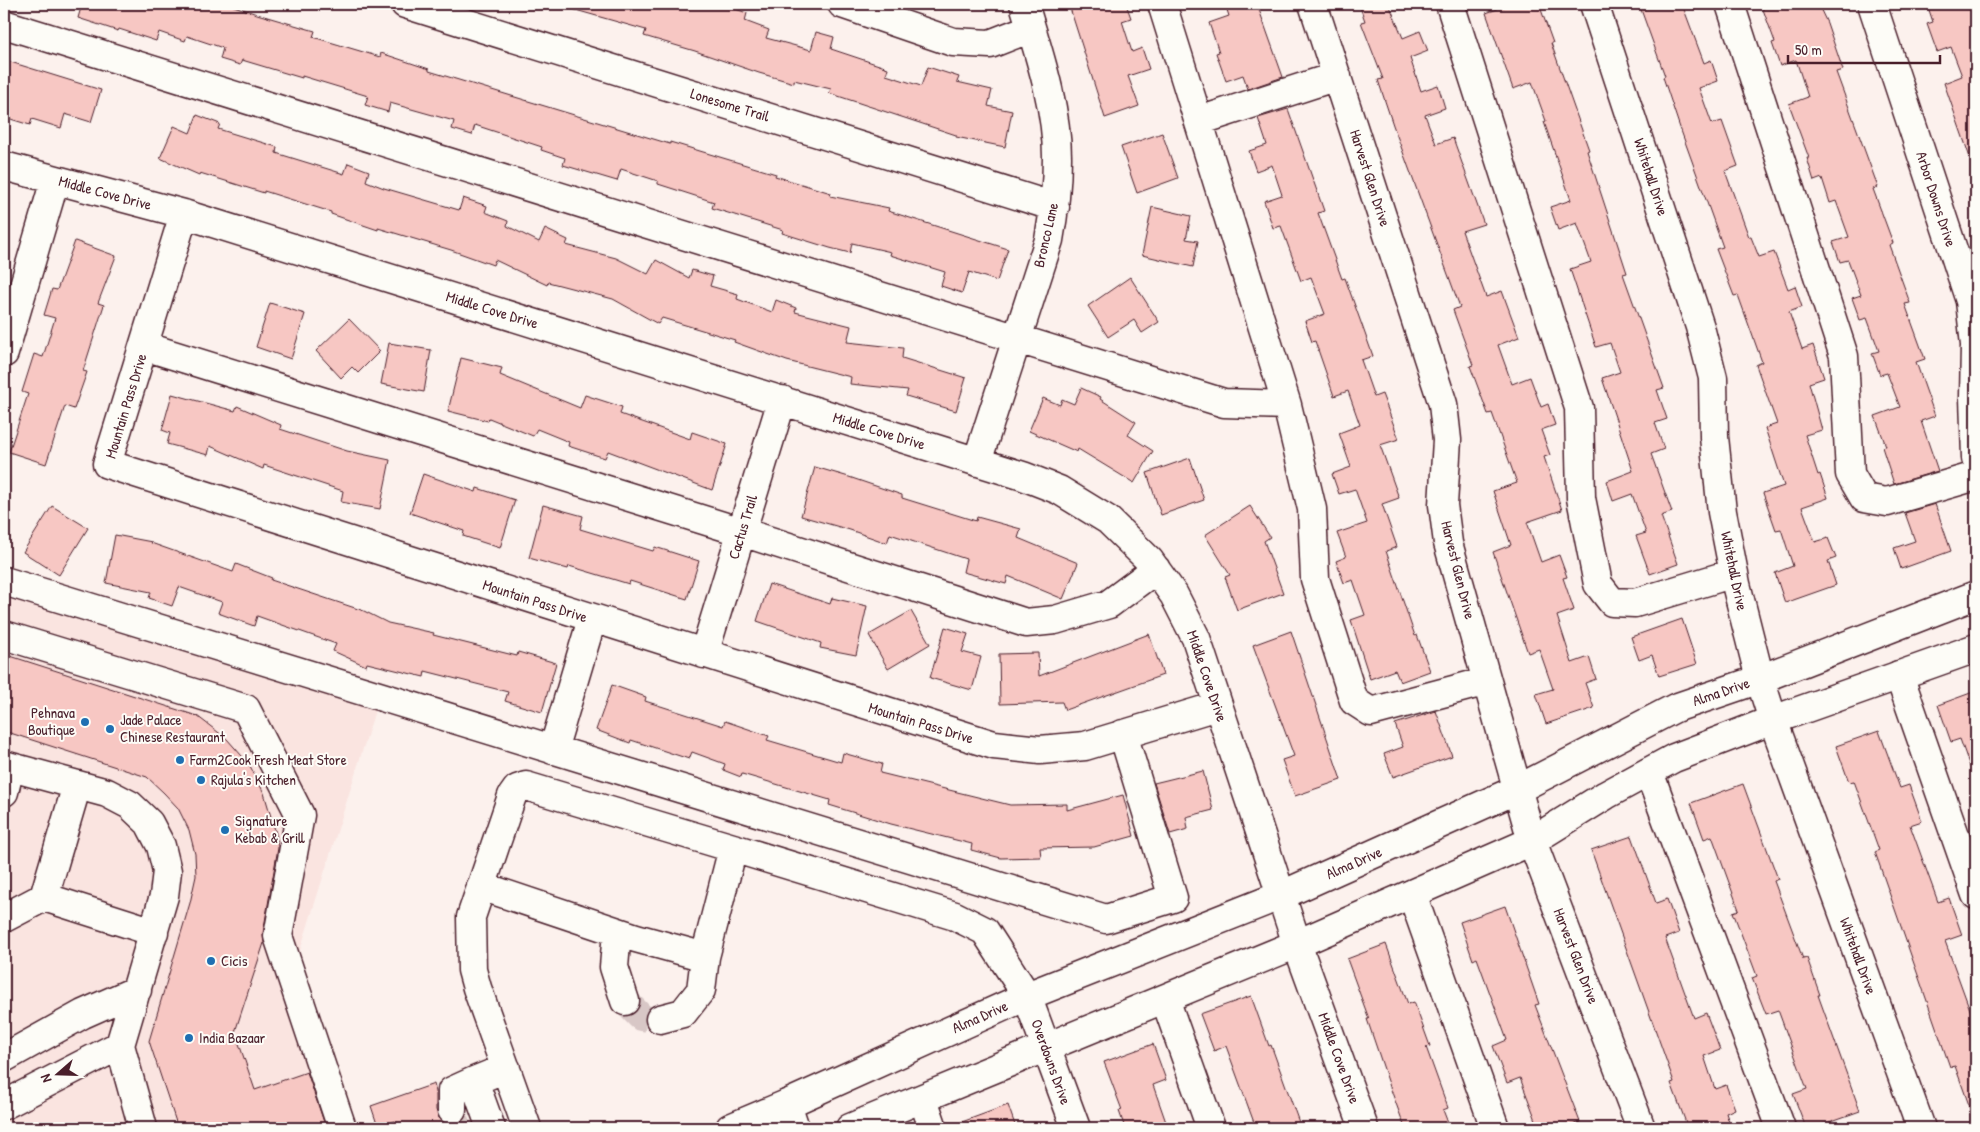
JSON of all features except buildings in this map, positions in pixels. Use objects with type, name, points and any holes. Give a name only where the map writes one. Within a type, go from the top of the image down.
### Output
[{"type":"street","name":"Lonesome Trail","points":[[405,4],[1055,207]]},
{"type":"street","points":[[842,4],[953,42],[990,44],[1027,16]]},
{"type":"street","points":[[1162,4],[1287,405],[1312,509],[1315,580],[1354,701],[1371,712],[1487,681]]},
{"type":"street","name":"Harvest Glen Drive","points":[[1313,4],[1443,404],[1448,440],[1443,505],[1448,543],[1532,841],[1641,1128]]},
{"type":"street","points":[[1450,4],[1579,408],[1581,498],[1598,584],[1612,602],[1635,603],[1734,573]]},
{"type":"street","name":"Whitehall Drive","points":[[1594,4],[1700,327],[1713,378],[1714,437],[1722,512],[1734,573],[1760,679],[1773,720],[1920,1128]]},
{"type":"street","points":[[1730,4],[1844,356],[1850,474],[1864,498],[1887,502],[1976,476]]},
{"type":"street","name":"Arbor Downs Drive","points":[[1872,4],[1970,301],[1975,345],[1976,458]]},
{"type":"street","name":"Bronco Lane","points":[[977,462],[1049,240],[1055,207],[1057,155],[1050,98],[1027,16]]},
{"type":"street","points":[[4,24],[1224,403],[1287,405]]},
{"type":"street","points":[[1199,121],[1337,76]]},
{"type":"street","name":"Middle Cove Drive","points":[[4,166],[184,214],[977,462],[1059,490],[1108,520],[1156,569],[1174,595],[1196,638],[1297,944],[1364,1128]]},
{"type":"street","points":[[4,352],[55,180]]},
{"type":"street","name":"Mountain Pass Drive","points":[[184,214],[107,464],[994,746],[1040,750],[1085,746],[1217,706]]},
{"type":"street","points":[[144,346],[742,532],[1026,623],[1054,620],[1109,604],[1156,569]]},
{"type":"street","name":"Cactus Trail","points":[[704,654],[782,400]]},
{"type":"street","points":[[4,581],[1106,919],[1173,898],[1124,734]]},
{"type":"street","name":"Alma Drive","points":[[730,1128],[791,1116],[1027,996],[1282,895],[1518,789],[1597,746],[1675,708],[1760,679],[1976,595]]},
{"type":"street","points":[[553,750],[592,619]]},
{"type":"street","points":[[4,635],[246,709],[300,815],[278,936],[342,1128]]},
{"type":"street","points":[[850,1128],[1165,1000],[1532,841],[1606,795],[1674,758],[1773,720],[1976,648]]},
{"type":"street","points":[[1899,676],[1976,896]]},
{"type":"street","points":[[1649,772],[1781,1128]]},
{"type":"street","points":[[6,775],[77,785],[108,793],[130,805],[149,823],[161,846],[167,871],[164,896],[120,1045],[143,1128]]},
{"type":"street","points":[[44,897],[77,785]]},
{"type":"street","name":"Overdowns Drive","points":[[481,886],[512,796],[517,789],[526,786],[955,916],[985,931],[1027,996],[1076,1128]]},
{"type":"street","points":[[660,1019],[682,1013],[701,990],[705,957],[733,848]]},
{"type":"street","points":[[527,1128],[472,970],[470,917],[481,886],[617,932],[705,957]]},
{"type":"street","points":[[1412,894],[1495,1128]]},
{"type":"street","points":[[4,918],[44,897],[154,932]]},
{"type":"street","points":[[617,932],[614,967],[625,1000]]},
{"type":"street","points":[[4,1058],[83,1014],[137,990]]},
{"type":"street","points":[[1165,1000],[1211,1128]]},
{"type":"street","points":[[4,1105],[120,1045]]},
{"type":"street","points":[[452,1110],[452,1091],[506,1068]]},
{"type":"street","points":[[474,1081],[491,1128]]},
{"type":"street","points":[[923,1099],[933,1128]]},
{"type":"shaded area","points":[[4,586],[377,704],[299,954],[353,1128],[4,1128]]},
{"type":"tunnel","points":[[625,1001],[641,1017],[660,1019]]},
{"type":"tunnel","points":[[452,1110],[457,1128]]},
{"type":"place","name":"Pehnava Boutique","points":[[85,722]]},
{"type":"place","name":"Jade Palace Chinese Restaurant","points":[[110,729]]},
{"type":"place","name":"Farm2Cook Fresh Meat Store","points":[[180,760]]},
{"type":"place","name":"Rajula's Kitchen","points":[[201,780]]},
{"type":"place","name":"Signature Kebab & Grill","points":[[225,830]]},
{"type":"place","name":"Cicis","points":[[211,961]]},
{"type":"place","name":"India Bazaar","points":[[189,1038]]}]
